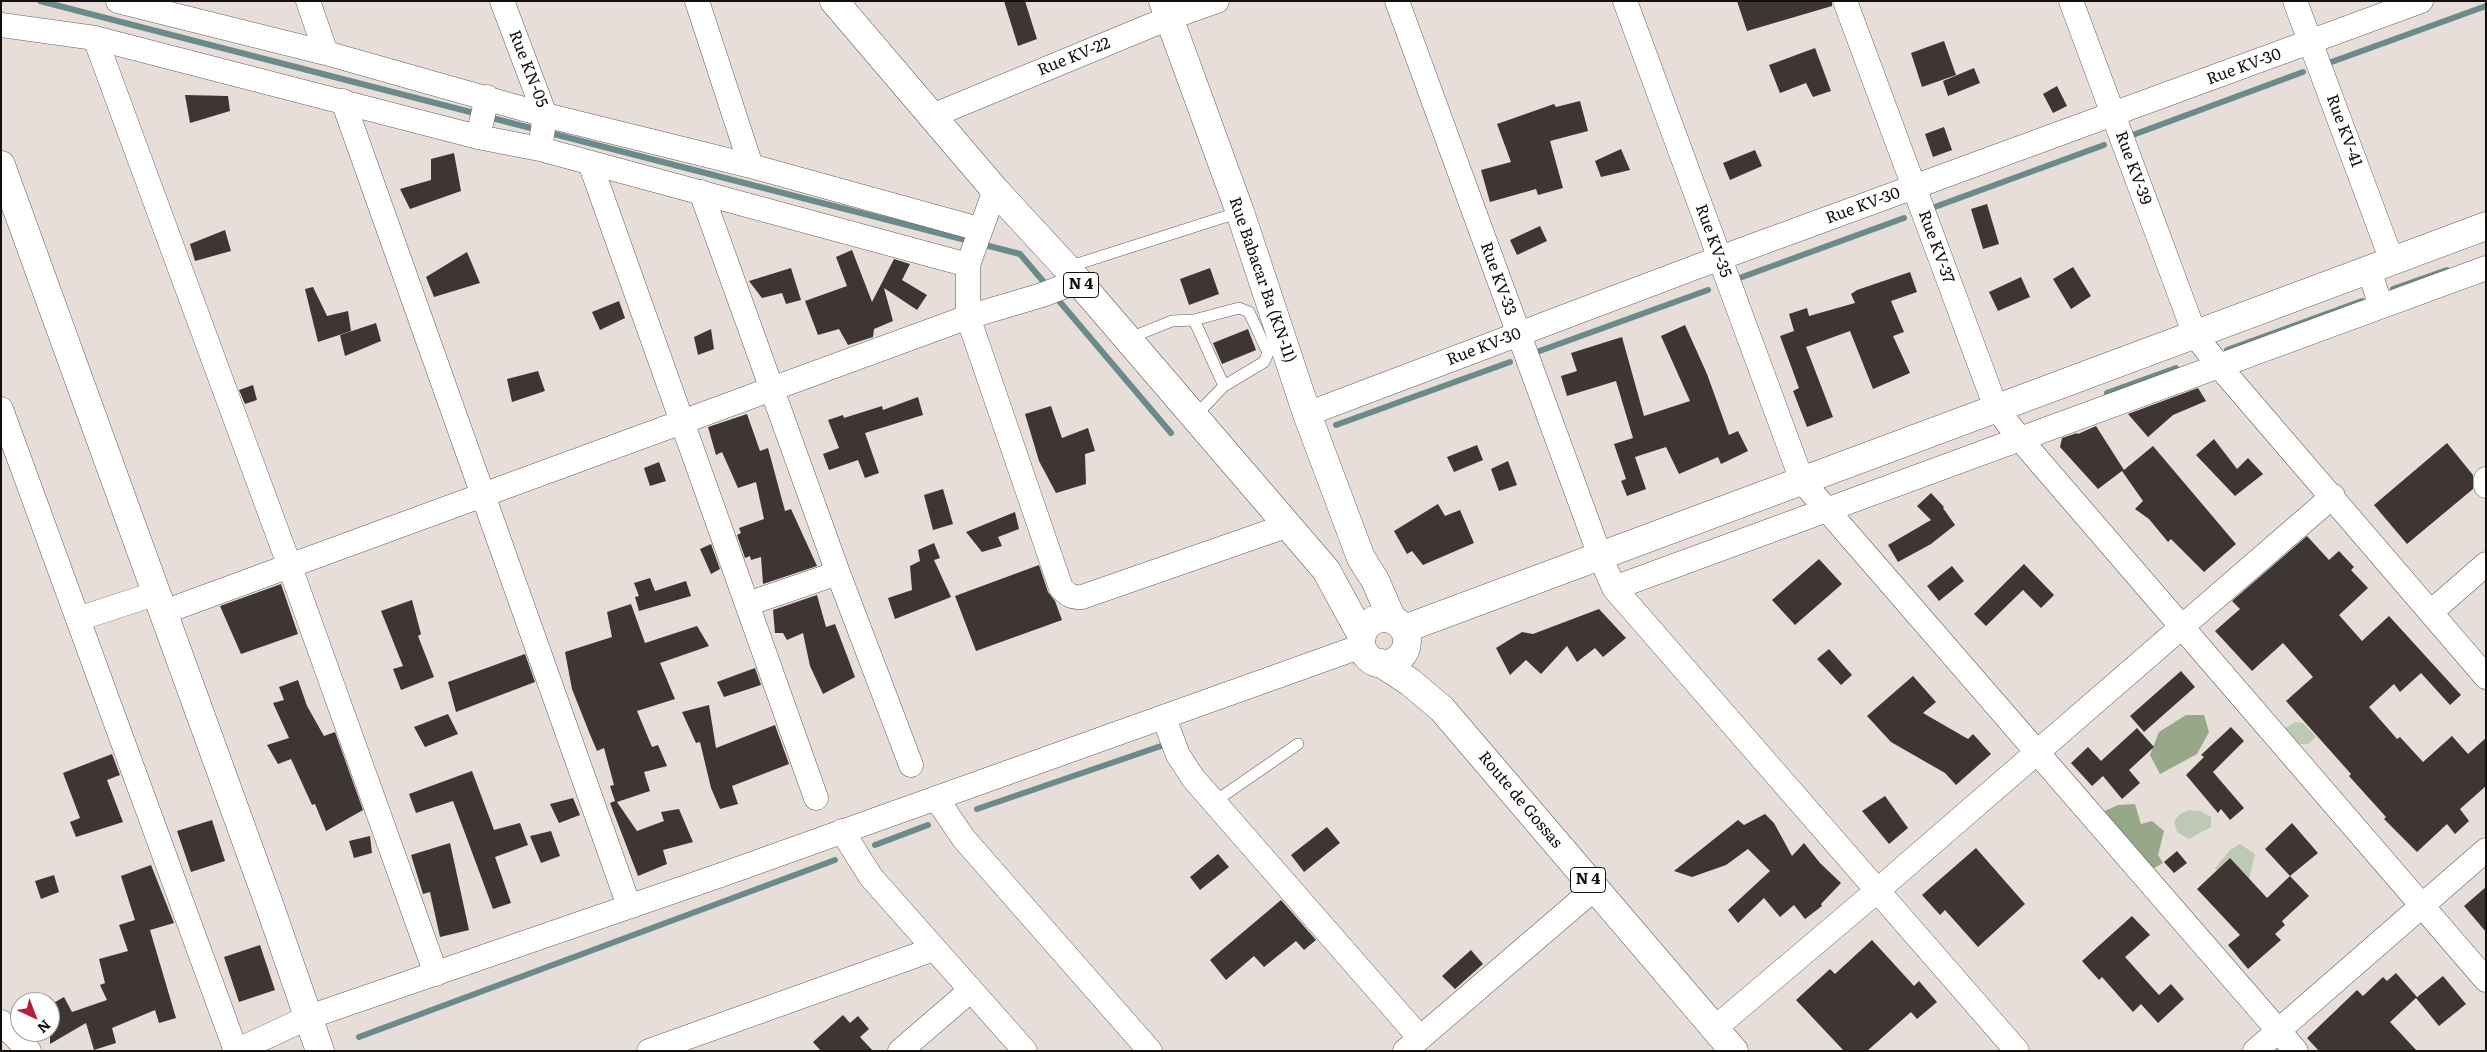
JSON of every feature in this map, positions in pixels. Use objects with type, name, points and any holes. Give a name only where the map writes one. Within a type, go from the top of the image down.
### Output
[{"type":"street","points":[[118,1],[326,53],[483,116],[543,132],[590,163],[702,192],[974,247]]},
{"type":"street","points":[[308,1],[326,53]]},
{"type":"street","name":"Rue KN-05","points":[[502,1],[543,132]]},
{"type":"street","points":[[697,1],[751,166]]},
{"type":"street","name":"N 4","points":[[834,1],[995,190],[1063,282],[1127,339],[1286,526],[1326,570],[1361,595],[1397,626],[1442,709]]},
{"type":"street","name":"Rue KV-22","points":[[932,116],[1166,10],[1217,1]]},
{"type":"street","name":"Rue KV-33","points":[[1397,1],[1518,335],[1600,556],[1614,588],[2018,1051]]},
{"type":"street","name":"Rue KV-35","points":[[1625,1],[1802,481]]},
{"type":"street","name":"Rue KV-37","points":[[1845,1],[1996,408],[2020,439],[2486,980]]},
{"type":"street","name":"Rue KV-39","points":[[2071,1],[2195,334],[2219,366],[2333,496],[2486,677]]},
{"type":"street","name":"Rue KV-41","points":[[2295,1],[2311,43],[2380,266],[2382,306]]},
{"type":"street","name":"Rue KV-30","points":[[1307,414],[1720,258],[2311,43],[2421,1]]},
{"type":"street","name":"Rue Babacar Ba (KN-11)","points":[[1166,10],[1240,212],[1307,414],[1361,558]]},
{"type":"street","points":[[1,24],[95,38],[344,101],[483,116],[543,132],[751,166],[974,247]]},
{"type":"street","points":[[95,38],[290,566],[436,974]]},
{"type":"street","points":[[344,101],[482,496],[629,906]]},
{"type":"street","points":[[590,163],[816,798]]},
{"type":"street","points":[[1,165],[320,1051]]},
{"type":"street","points":[[995,190],[974,247],[968,316],[1062,588],[1066,594],[1074,598],[1082,597],[1286,526]]},
{"type":"street","points":[[702,192],[838,574],[911,765]]},
{"type":"street","points":[[1368,648],[1370,622],[1397,626],[1600,556],[2486,226]]},
{"type":"street","points":[[1614,588],[2486,268]]},
{"type":"street","points":[[78,619],[160,603],[290,566],[1063,282]]},
{"type":"street","points":[[1,409],[236,1051],[309,1017],[1368,648],[1399,658],[1406,647],[1375,580],[1361,558]]},
{"type":"street","points":[[2486,479],[2486,486]]},
{"type":"street","points":[[1802,481],[2296,1051]]},
{"type":"street","points":[[1715,1028],[1878,890],[2333,496]]},
{"type":"street","points":[[1361,558],[1361,595]]},
{"type":"street","points":[[2430,612],[2486,564]]},
{"type":"street","name":"N 4","points":[[1326,570],[1368,648],[1442,709]]},
{"type":"street","points":[[748,604],[838,574]]},
{"type":"street","name":"Route de Gossas","points":[[1442,709],[1732,1050]]},
{"type":"street","points":[[1164,718],[1183,764],[1413,1045],[1595,888]]},
{"type":"street","points":[[936,798],[964,839],[1150,1051]]},
{"type":"street","points":[[842,831],[872,877],[1025,1051]]},
{"type":"street","points":[[2255,1051],[2486,850]]},
{"type":"street","points":[[649,1051],[934,949]]},
{"type":"street","points":[[900,1051],[971,990]]},
{"type":"street","points":[[1,1022],[29,1051]]},
{"type":"lane","points":[[1063,282],[1240,212]]},
{"type":"lane","points":[[1127,339],[1166,322],[1194,320],[1239,308],[1249,312],[1268,353],[1264,362],[1224,386],[1194,417]]},
{"type":"lane","points":[[1194,320],[1224,386]]},
{"type":"lane","points":[[1214,802],[1298,744]]},
{"type":"green space","points":[[2186,715],[2204,715],[2209,732],[2197,754],[2160,774],[2150,755],[2159,732]]},
{"type":"green space","points":[[2296,722],[2303,723],[2316,737],[2308,744],[2294,744],[2284,729]]},
{"type":"green space","points":[[2135,804],[2141,824],[2152,821],[2164,831],[2158,855],[2163,863],[2149,871],[2098,814],[2118,805]]},
{"type":"green space","points":[[2188,810],[2200,811],[2211,817],[2211,827],[2189,839],[2177,832],[2174,821],[2180,814]]},
{"type":"green space","points":[[2240,844],[2255,854],[2249,879],[2226,884],[2215,868],[2230,850]]},
{"type":"building","points":[[1004,1],[1025,1],[1037,39],[1018,46]]},
{"type":"building","points":[[1737,1],[1832,1],[1832,6],[1747,31]]},
{"type":"building","points":[[1944,41],[1956,75],[1922,87],[1911,53]]},
{"type":"building","points":[[1815,48],[1831,91],[1813,97],[1806,83],[1780,93],[1769,65]]},
{"type":"building","points":[[1974,68],[1980,83],[1948,96],[1943,81]]},
{"type":"building","points":[[2057,86],[2067,106],[2053,113],[2043,94]]},
{"type":"building","points":[[185,95],[228,96],[230,111],[190,123]]},
{"type":"building","points":[[1580,101],[1588,131],[1550,141],[1563,188],[1538,195],[1536,189],[1490,202],[1481,170],[1511,162],[1497,124],[1554,104],[1556,107]]},
{"type":"building","points":[[1944,127],[1952,150],[1933,157],[1925,134]]},
{"type":"building","points":[[1621,149],[1630,170],[1601,177],[1595,161]]},
{"type":"building","points":[[1755,150],[1762,166],[1730,180],[1723,163]]},
{"type":"building","points":[[454,153],[461,191],[410,209],[400,189],[431,180],[431,159]]},
{"type":"building","points":[[1987,204],[1999,244],[1983,249],[1971,209]]},
{"type":"building","points":[[1540,226],[1547,241],[1517,255],[1510,240]]},
{"type":"building","points":[[225,230],[231,251],[195,261],[190,244]]},
{"type":"building","points":[[852,250],[872,302],[894,259],[910,264],[902,280],[927,295],[917,310],[884,288],[893,321],[874,329],[873,337],[848,345],[839,329],[818,335],[805,301],[847,286],[836,257]]},
{"type":"building","points":[[467,252],[480,283],[434,297],[426,277]]},
{"type":"building","points":[[2073,267],[2091,296],[2071,309],[2053,279]]},
{"type":"building","points":[[791,268],[801,300],[786,304],[782,293],[762,298],[749,281]]},
{"type":"building","points":[[1210,268],[1219,294],[1189,305],[1180,279]]},
{"type":"building","points":[[1910,272],[1917,292],[1891,301],[1904,332],[1893,336],[1910,373],[1873,389],[1850,331],[1806,347],[1833,417],[1807,427],[1793,391],[1799,388],[1780,336],[1794,331],[1789,314],[1807,308],[1809,316],[1855,303],[1851,294],[1857,290]]},
{"type":"building","points":[[2021,277],[2030,297],[1998,311],[1989,292]]},
{"type":"building","points":[[313,287],[327,316],[348,311],[351,331],[318,342],[305,289]]},
{"type":"building","points":[[619,301],[625,318],[600,330],[592,312]]},
{"type":"building","points":[[376,323],[381,341],[345,356],[340,335]]},
{"type":"building","points":[[1685,325],[1707,374],[1729,435],[1738,431],[1748,451],[1721,464],[1718,457],[1679,474],[1666,447],[1635,457],[1646,489],[1627,496],[1621,481],[1626,479],[1614,444],[1633,438],[1616,381],[1567,396],[1561,376],[1577,371],[1571,353],[1622,337],[1644,416],[1690,401],[1661,336]]},
{"type":"building","points":[[711,329],[714,349],[698,355],[694,337]]},
{"type":"building","points":[[1248,329],[1256,350],[1222,364],[1213,343]]},
{"type":"building","points":[[538,371],[545,391],[512,402],[507,379]]},
{"type":"building","points":[[253,385],[257,400],[245,404],[239,390]]},
{"type":"building","points":[[2198,388],[2206,401],[2173,415],[2148,437],[2128,414]]},
{"type":"building","points":[[918,397],[923,415],[865,433],[879,473],[865,478],[858,460],[829,470],[823,454],[839,448],[828,420],[843,415],[844,418],[882,406],[883,410]]},
{"type":"building","points":[[1051,406],[1062,438],[1088,428],[1095,451],[1085,454],[1086,484],[1056,493],[1039,461],[1025,414]]},
{"type":"building","points":[[747,414],[760,451],[768,448],[785,511],[791,509],[817,566],[763,584],[761,557],[751,560],[750,556],[745,558],[737,535],[741,533],[739,528],[764,519],[756,482],[738,488],[722,452],[716,455],[708,427]]},
{"type":"building","points":[[2096,426],[2124,470],[2153,446],[2236,544],[2204,572],[2171,539],[2168,542],[2149,519],[2135,509],[2143,501],[2122,471],[2098,489],[2060,447],[2062,438],[2078,434]]},
{"type":"building","points":[[2214,439],[2237,469],[2248,458],[2263,474],[2235,496],[2196,455]]},
{"type":"building","points":[[2447,443],[2473,475],[2473,489],[2407,544],[2374,505]]},
{"type":"building","points":[[1477,445],[1483,460],[1454,472],[1447,457]]},
{"type":"building","points":[[1508,461],[1517,485],[1499,491],[1491,469]]},
{"type":"building","points":[[659,462],[666,481],[650,486],[644,468]]},
{"type":"building","points":[[943,489],[953,524],[933,530],[924,495]]},
{"type":"building","points":[[1931,493],[1944,507],[1955,525],[1931,544],[1898,562],[1888,545],[1931,520],[1917,506]]},
{"type":"building","points":[[1438,504],[1445,516],[1460,510],[1474,543],[1423,565],[1412,551],[1407,554],[1394,531]]},
{"type":"building","points":[[1015,512],[1019,529],[998,537],[1002,546],[982,552],[966,532]]},
{"type":"building","points":[[2307,536],[2329,560],[2339,551],[2354,567],[2351,570],[2368,588],[2339,615],[2362,641],[2389,616],[2461,695],[2450,705],[2421,673],[2400,692],[2394,684],[2369,707],[2397,739],[2400,737],[2423,762],[2452,736],[2468,754],[2486,738],[2486,786],[2460,809],[2469,821],[2455,834],[2447,824],[2417,852],[2384,819],[2386,817],[2349,776],[2351,774],[2286,701],[2313,677],[2283,643],[2252,671],[2215,631],[2240,609],[2232,601]]},
{"type":"building","points":[[934,543],[940,558],[934,560],[951,597],[895,619],[888,598],[912,590],[910,566],[920,561],[918,550]]},
{"type":"building","points":[[711,544],[720,569],[711,574],[700,549]]},
{"type":"building","points":[[1819,559],[1842,584],[1795,625],[1772,600]]},
{"type":"building","points":[[2024,564],[2054,595],[2041,608],[2023,590],[1986,626],[1974,614]]},
{"type":"building","points":[[1039,565],[1048,592],[1055,601],[1062,620],[976,651],[955,596]]},
{"type":"building","points":[[1952,566],[1964,581],[1939,601],[1927,586]]},
{"type":"building","points":[[650,578],[655,591],[686,581],[691,596],[639,611],[635,597],[639,596],[634,583]]},
{"type":"building","points":[[281,584],[298,634],[241,654],[220,606]]},
{"type":"building","points":[[817,595],[826,627],[835,624],[855,677],[823,694],[810,666],[803,633],[787,640],[783,633],[775,633],[773,610]]},
{"type":"building","points":[[412,600],[421,634],[418,636],[434,677],[401,690],[393,669],[403,666],[381,611]]},
{"type":"building","points":[[631,604],[645,643],[697,626],[709,646],[660,663],[675,699],[637,711],[652,747],[658,745],[667,766],[644,772],[650,791],[617,802],[637,831],[664,821],[661,812],[679,809],[693,842],[663,850],[667,864],[638,876],[610,803],[615,801],[610,786],[614,785],[604,748],[597,751],[589,732],[572,689],[565,652],[612,637],[607,612]]},
{"type":"building","points":[[1599,609],[1626,638],[1603,657],[1595,648],[1577,662],[1567,646],[1541,674],[1526,660],[1510,675],[1496,648],[1522,632],[1533,634]]},
{"type":"building","points":[[1829,649],[1852,675],[1841,685],[1817,659]]},
{"type":"building","points":[[525,654],[535,682],[456,712],[448,682]]},
{"type":"building","points":[[755,668],[761,685],[724,697],[717,682]]},
{"type":"building","points":[[2181,671],[2195,687],[2144,732],[2130,716]]},
{"type":"building","points":[[1913,676],[1936,702],[1923,713],[1968,739],[1973,734],[1991,754],[1956,785],[1945,773],[1891,742],[1867,716]]},
{"type":"building","points":[[298,680],[307,706],[324,736],[335,732],[363,810],[326,831],[315,804],[312,805],[291,759],[278,764],[267,745],[289,738],[273,703],[284,700],[279,687]]},
{"type":"building","points":[[709,705],[716,748],[775,725],[789,764],[732,786],[738,804],[720,809],[711,788],[700,742],[696,743],[682,712]]},
{"type":"building","points":[[448,714],[458,734],[425,747],[414,727]]},
{"type":"building","points":[[2231,727],[2244,741],[2213,772],[2244,808],[2230,820],[2221,809],[2218,813],[2186,775],[2204,757],[2201,755]]},
{"type":"building","points":[[2137,728],[2154,747],[2129,770],[2140,783],[2122,799],[2103,776],[2092,786],[2071,763],[2088,747],[2101,761]]},
{"type":"building","points":[[112,754],[120,775],[107,780],[123,822],[76,837],[70,822],[80,818],[63,773]]},
{"type":"building","points":[[472,771],[494,830],[520,823],[528,845],[495,857],[511,903],[493,909],[453,801],[416,813],[409,794]]},
{"type":"building","points":[[1885,796],[1908,828],[1889,844],[1862,811]]},
{"type":"building","points":[[573,798],[580,815],[559,823],[550,804]]},
{"type":"building","points":[[1765,814],[1774,823],[1792,856],[1804,843],[1820,863],[1841,883],[1821,904],[1822,906],[1805,919],[1794,905],[1780,917],[1764,898],[1738,923],[1728,910],[1770,871],[1748,849],[1726,865],[1692,877],[1674,871],[1738,820],[1744,825]]},
{"type":"building","points":[[212,820],[225,861],[191,872],[177,831]]},
{"type":"building","points":[[2292,823],[2318,853],[2290,876],[2265,849]]},
{"type":"building","points":[[1327,827],[1340,843],[1304,872],[1291,855]]},
{"type":"building","points":[[551,831],[560,856],[541,863],[530,836]]},
{"type":"building","points":[[370,836],[372,853],[354,858],[349,841]]},
{"type":"building","points":[[450,843],[469,930],[440,937],[430,892],[423,894],[411,855]]},
{"type":"building","points":[[1976,848],[2025,904],[1978,947],[1945,910],[1940,915],[1922,895]]},
{"type":"building","points":[[2177,851],[2187,863],[2174,873],[2164,862]]},
{"type":"building","points":[[1218,854],[1229,867],[1200,890],[1190,877]]},
{"type":"building","points":[[2230,858],[2267,898],[2290,876],[2309,896],[2282,921],[2285,925],[2275,934],[2281,940],[2248,969],[2228,945],[2240,935],[2197,889]]},
{"type":"building","points":[[151,865],[174,923],[150,930],[176,1018],[159,1023],[155,1010],[112,1028],[116,1043],[94,1050],[86,1023],[60,1038],[60,999],[64,997],[72,1012],[107,1000],[100,985],[105,983],[99,959],[128,951],[119,925],[135,920],[121,876]]},
{"type":"building","points":[[54,875],[59,892],[41,899],[35,881]]},
{"type":"building","points":[[2486,887],[2486,932],[2464,906]]},
{"type":"building","points":[[1281,900],[1316,940],[1304,950],[1296,941],[1264,967],[1254,956],[1226,980],[1210,960]]},
{"type":"building","points":[[2132,916],[2150,935],[2125,957],[2159,995],[2171,984],[2184,999],[2158,1023],[2141,1004],[2133,1012],[2102,977],[2099,980],[2082,961]]},
{"type":"building","points":[[1872,940],[1914,986],[1919,981],[1937,1002],[1917,1019],[1911,1012],[1867,1051],[1844,1051],[1796,1000],[1830,969],[1835,974]]},
{"type":"building","points":[[260,945],[275,990],[239,1002],[224,957]]},
{"type":"building","points":[[1471,950],[1483,964],[1455,989],[1442,976]]},
{"type":"building","points":[[2396,973],[2417,997],[2390,1022],[2417,1051],[2319,1051],[2307,1038],[2357,990],[2363,996],[2383,977],[2387,981]]},
{"type":"building","points":[[2443,976],[2466,1004],[2439,1026],[2416,998]]},
{"type":"building","points":[[843,1015],[850,1023],[858,1016],[869,1029],[860,1037],[873,1051],[821,1051],[813,1042]]},
{"type":"waterway","points":[[40,1],[478,114]]},
{"type":"waterway","points":[[2326,64],[2486,6]]},
{"type":"waterway","points":[[2130,136],[2303,72]]},
{"type":"waterway","points":[[488,117],[1020,254],[1048,287]]},
{"type":"waterway","points":[[1932,208],[2104,145]]},
{"type":"waterway","points":[[1734,280],[1904,218]]},
{"type":"waterway","points":[[2393,289],[2447,270]]},
{"type":"waterway","points":[[1534,353],[1708,290]]},
{"type":"waterway","points":[[1054,295],[1171,433]]},
{"type":"waterway","points":[[2227,350],[2362,301]]},
{"type":"waterway","points":[[1336,425],[1510,362]]},
{"type":"waterway","points":[[2107,393],[2176,368]]},
{"type":"waterway","points":[[977,809],[1161,746]]},
{"type":"waterway","points":[[875,845],[928,825]]},
{"type":"waterway","points":[[359,1037],[835,860]]}]
